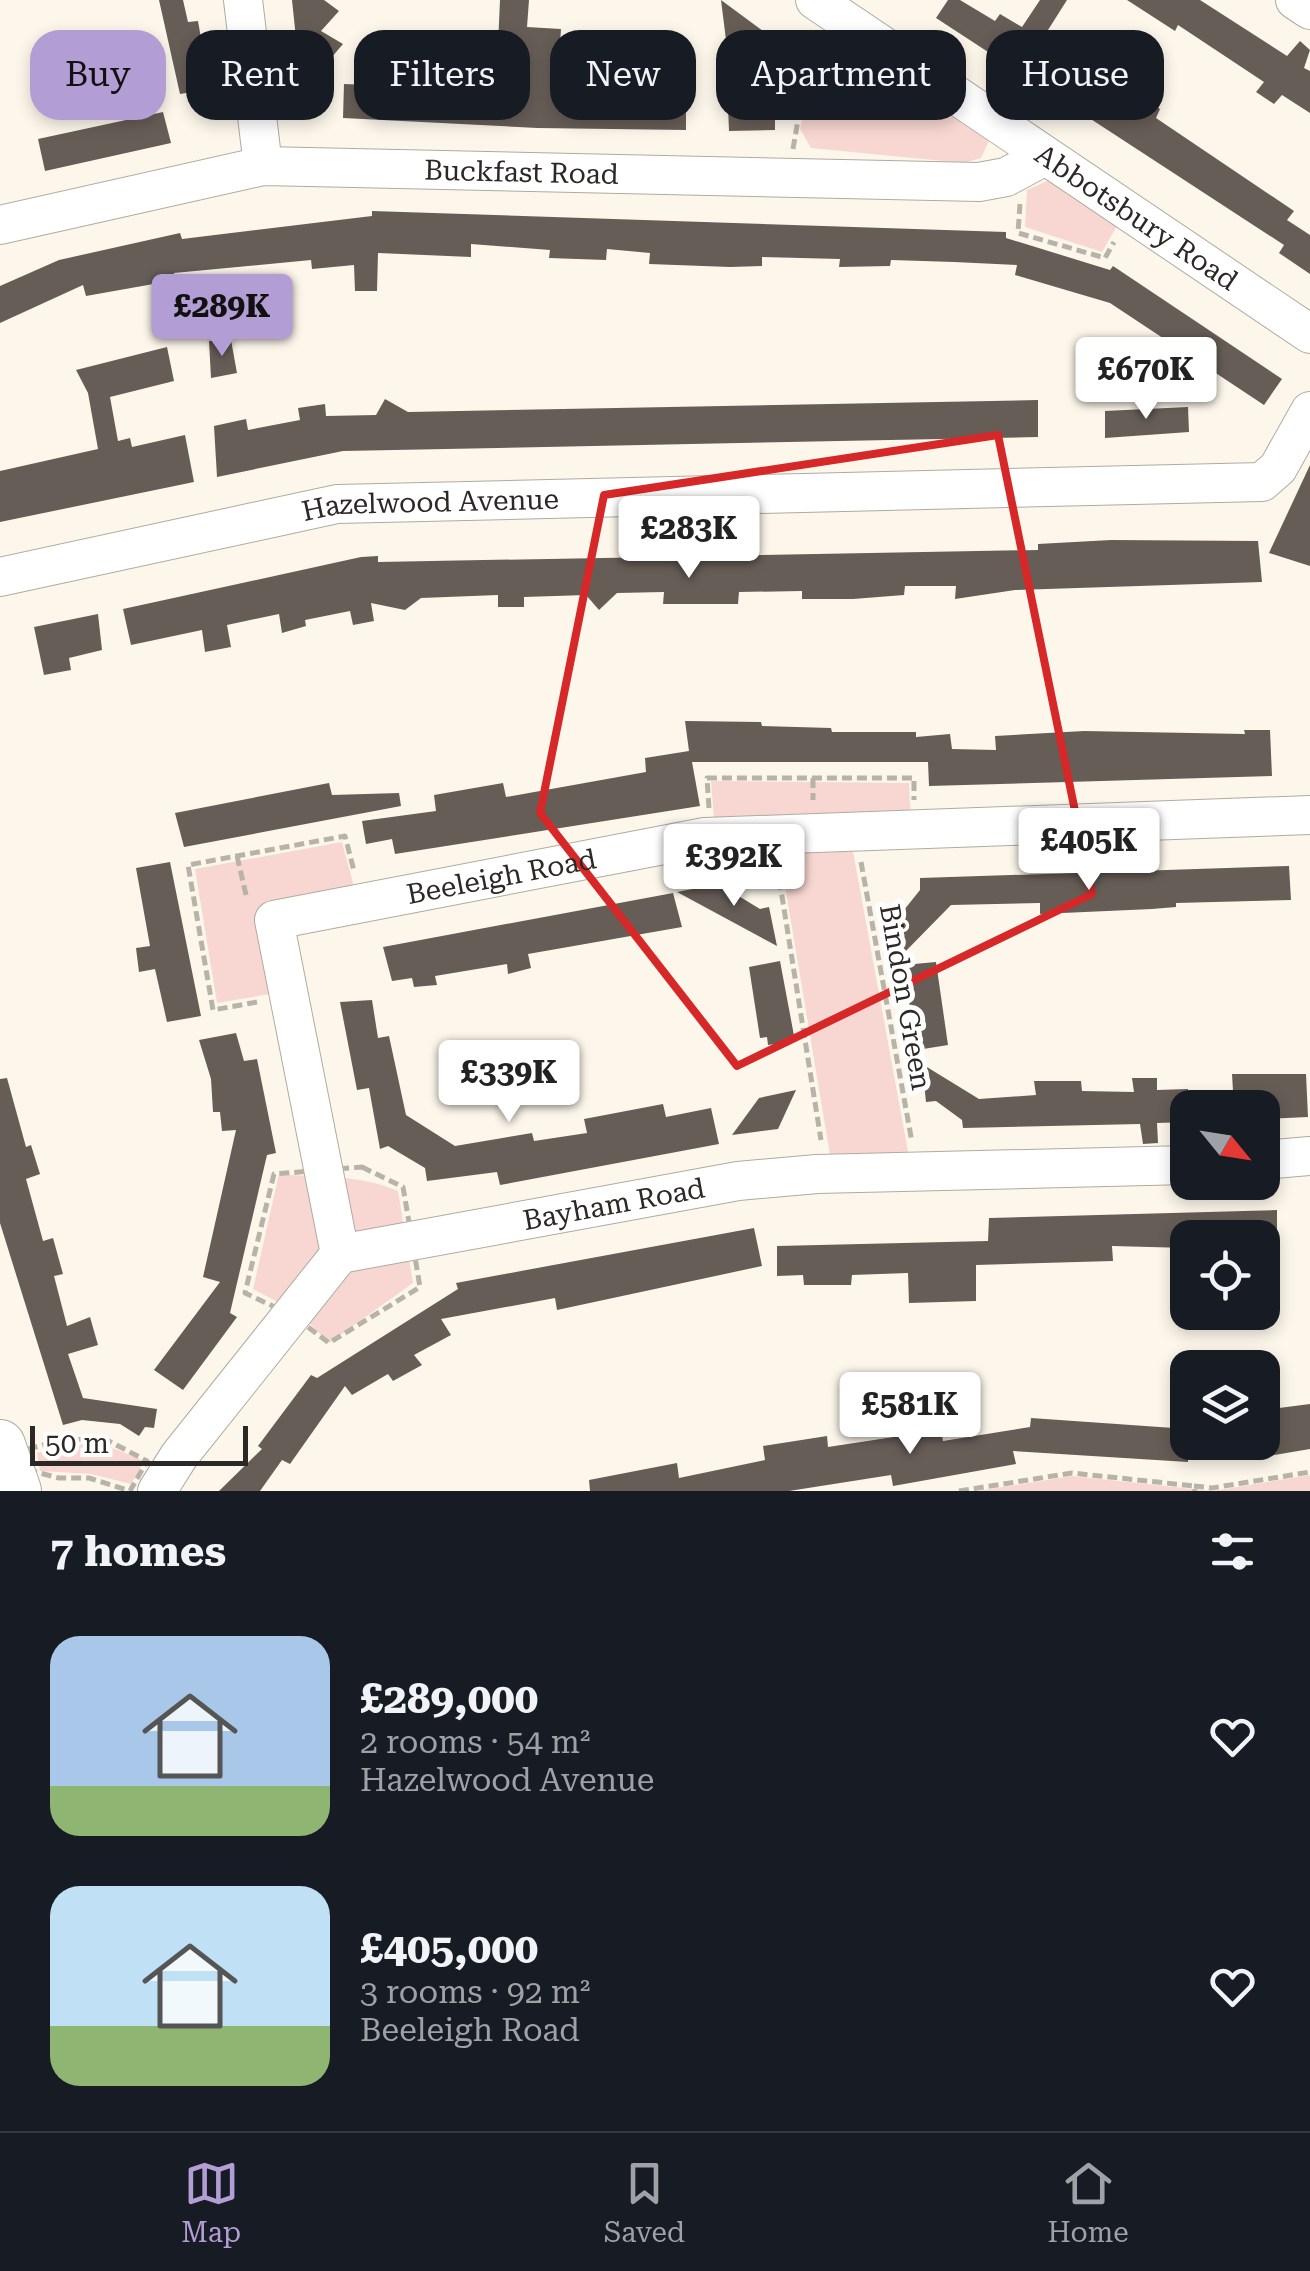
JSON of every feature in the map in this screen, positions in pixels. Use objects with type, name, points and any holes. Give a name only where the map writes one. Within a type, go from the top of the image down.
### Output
[{"type":"street","points":[[242,0],[264,166]]},
{"type":"street","points":[[1295,0],[1310,10]]},
{"type":"street","name":"Abbotsbury Road","points":[[834,5],[1033,162],[1130,212],[1310,334]]},
{"type":"street","name":"Buckfast Road","points":[[0,225],[264,166],[980,182],[1033,162]]},
{"type":"street","name":"Hazelwood Avenue","points":[[0,577],[337,504],[1262,482],[1278,468],[1310,412]]},
{"type":"street","name":"Beeleigh Road","points":[[340,1254],[274,920],[711,837],[1310,814]]},
{"type":"street","points":[[1280,1158],[1310,1156]]},
{"type":"street","name":"Bayham Road","points":[[340,1254],[738,1181],[826,1174],[1170,1165]]},
{"type":"street","points":[[149,1485],[179,1456],[340,1254]]},
{"type":"path","points":[[793,178],[794,130],[803,91],[834,5]]},
{"type":"path","points":[[1033,162],[1018,233],[1106,258],[1130,212]]},
{"type":"path","points":[[711,837],[706,778],[914,778],[915,828]]},
{"type":"path","name":"Bindon Green","points":[[854,830],[917,1172]]},
{"type":"path","points":[[772,832],[826,1174]]},
{"type":"path","points":[[103,1438],[146,1460],[149,1485],[130,1491],[89,1478],[43,1476],[14,1466],[24,1450],[57,1441],[103,1438]]},
{"type":"path","points":[[960,1491],[1072,1473],[1212,1488],[1310,1472]]},
{"type":"highlighted area","points":[[998,435],[1092,894],[737,1066],[540,813],[604,495]]},
{"type":"shaded area","points":[[802,120],[957,120],[989,141],[981,158],[964,163],[811,148],[800,129]]},
{"type":"shaded area","points":[[1052,179],[1118,224],[1102,252],[1025,227],[1027,190]]},
{"type":"shaded area","points":[[711,781],[909,783],[911,824],[715,832]]},
{"type":"shaded area","points":[[850,835],[911,1168],[832,1167],[777,838]]},
{"type":"shaded area","points":[[342,842],[357,898],[270,916],[282,992],[217,1003],[195,869]]},
{"type":"shaded area","points":[[279,1174],[354,1179],[398,1191],[413,1283],[329,1343],[300,1314],[253,1289]]},
{"type":"shaded area","points":[[101,1443],[144,1461],[131,1484],[91,1474],[40,1471],[37,1453],[61,1446]]},
{"type":"shaded area","points":[[1310,1475],[1310,1491],[1213,1491]]},
{"type":"shaded area","points":[[1072,1476],[1212,1491],[978,1491]]},
{"type":"building","points":[[159,0],[183,0],[188,22],[198,21],[200,30],[186,30],[186,93],[180,94]]},
{"type":"building","points":[[292,0],[324,0],[339,11],[322,30],[295,30]]},
{"type":"building","points":[[500,0],[529,0],[527,27],[561,29],[550,30],[550,120],[686,120],[686,130],[382,120],[530,120],[530,30],[499,30]]},
{"type":"building","points":[[721,0],[762,30],[725,30]]},
{"type":"building","points":[[948,0],[960,0],[995,21],[1000,14],[1022,27],[1040,0],[1067,0],[1048,30],[986,30],[986,51],[966,38],[966,30],[954,30],[936,18]]},
{"type":"building","points":[[1127,0],[1200,0],[1287,56],[1300,41],[1310,50],[1304,68],[1310,71],[1310,113],[1282,95],[1274,104],[1256,92],[1264,82],[1178,25],[1175,31]]},
{"type":"building","points":[[334,39],[343,44],[334,54]]},
{"type":"building","points":[[344,84],[354,84],[354,119],[343,118]]},
{"type":"building","points":[[126,120],[165,120],[171,143],[45,171],[38,139]]},
{"type":"building","points":[[729,120],[775,120],[775,130],[729,131]]},
{"type":"building","points":[[1092,120],[1159,120],[1294,211],[1287,220],[1310,235],[1310,274],[1279,253],[1284,245]]},
{"type":"building","points":[[372,211],[1006,232],[1006,238],[1110,270],[1113,266],[1282,379],[1264,405],[1110,303],[1015,275],[1017,265],[954,262],[891,260],[890,266],[839,267],[840,259],[762,257],[762,266],[649,264],[650,253],[607,249],[606,260],[549,258],[550,250],[471,244],[471,257],[378,253],[377,291],[355,291],[354,265],[312,269],[311,260],[174,273],[176,280],[86,296],[83,285],[0,323],[0,286],[59,260],[180,233],[182,239],[372,216]]},
{"type":"building","points":[[231,340],[237,373],[211,378],[209,341]]},
{"type":"building","points":[[167,347],[174,381],[110,397],[118,441],[130,438],[132,447],[185,435],[194,482],[0,522],[0,471],[98,449],[88,393],[76,370]]},
{"type":"building","points":[[385,399],[408,412],[1038,400],[1038,437],[343,451],[217,477],[214,426],[246,419],[248,430],[300,420],[298,408],[325,404],[326,416],[376,415]]},
{"type":"building","points":[[1188,407],[1189,432],[1105,438],[1105,411]]},
{"type":"building","points":[[1310,465],[1310,566],[1269,553]]},
{"type":"building","points":[[1111,540],[1258,541],[1262,582],[1015,590],[955,599],[956,586],[905,586],[904,595],[853,599],[802,599],[802,591],[739,592],[738,604],[663,604],[664,592],[617,593],[599,610],[586,595],[524,597],[524,607],[498,607],[498,595],[421,598],[405,610],[371,603],[374,621],[353,625],[350,611],[305,620],[306,626],[282,633],[279,614],[227,625],[231,647],[205,652],[202,630],[131,645],[123,609],[361,557],[378,556],[378,562],[1038,550],[1038,544]]},
{"type":"building","points":[[98,614],[102,650],[69,658],[71,670],[44,675],[34,627]]},
{"type":"building","points":[[685,721],[761,722],[762,726],[831,728],[832,732],[916,732],[916,737],[950,734],[952,749],[996,750],[995,736],[1084,731],[1245,734],[1244,730],[1270,730],[1272,776],[929,786],[928,762],[692,762],[700,806],[395,854],[392,839],[366,844],[362,821],[436,811],[434,795],[503,783],[506,797],[646,772],[645,758],[689,751]]},
{"type":"building","points":[[329,783],[332,795],[399,793],[401,806],[184,847],[175,813]]},
{"type":"building","points":[[170,862],[201,1016],[167,1022],[155,969],[139,972],[136,948],[150,946],[136,868]]},
{"type":"building","points":[[1289,866],[1291,900],[1176,903],[1176,907],[1152,909],[1040,914],[1040,903],[951,905],[901,956],[898,939],[893,940],[890,914],[904,910],[920,890],[920,878]]},
{"type":"building","points":[[734,881],[737,895],[760,909],[769,907],[777,946],[677,892]]},
{"type":"building","points":[[673,893],[682,927],[528,954],[531,968],[508,974],[507,964],[435,976],[437,985],[414,987],[412,978],[392,981],[383,947]]},
{"type":"building","points":[[780,961],[795,1041],[768,1045],[767,1037],[760,1038],[749,967]]},
{"type":"building","points":[[936,962],[948,1045],[917,1050],[903,965]]},
{"type":"building","points":[[372,1000],[378,1038],[389,1036],[406,1115],[455,1146],[532,1133],[534,1141],[587,1133],[584,1119],[663,1104],[666,1117],[711,1108],[719,1144],[500,1185],[497,1172],[427,1181],[425,1168],[388,1146],[380,1149],[369,1088],[357,1090],[340,1002]]},
{"type":"building","points":[[236,1033],[244,1061],[257,1059],[276,1153],[267,1155],[230,1313],[237,1317],[183,1390],[154,1370],[220,1282],[203,1277],[236,1130],[222,1131],[220,1112],[213,1112],[211,1079],[199,1040]]},
{"type":"building","points":[[922,1064],[979,1099],[1036,1095],[1034,1081],[1081,1081],[1082,1091],[1134,1092],[1132,1078],[1157,1078],[1157,1090],[1188,1089],[1170,1090],[1170,1123],[1157,1123],[1158,1143],[1143,1144],[1140,1124],[963,1128],[962,1120],[936,1101],[926,1102]]},
{"type":"building","points":[[1232,1074],[1306,1074],[1308,1117],[1280,1118],[1280,1090],[1233,1090]]},
{"type":"building","points":[[7,1078],[26,1147],[31,1145],[40,1174],[26,1179],[43,1241],[53,1238],[63,1274],[54,1276],[67,1326],[90,1317],[98,1345],[68,1354],[83,1398],[157,1409],[154,1428],[145,1427],[139,1436],[120,1424],[82,1420],[63,1425],[0,1223],[0,1079]]},
{"type":"building","points":[[796,1090],[778,1129],[732,1135],[759,1098]]},
{"type":"building","points":[[1277,1210],[1277,1220],[1170,1220],[1170,1248],[1112,1246],[1113,1261],[976,1265],[976,1301],[909,1303],[908,1273],[852,1275],[851,1285],[804,1285],[803,1275],[777,1276],[777,1246],[988,1241],[989,1218]]},
{"type":"building","points":[[754,1228],[762,1266],[557,1310],[555,1298],[441,1319],[451,1335],[414,1355],[422,1365],[393,1381],[388,1374],[352,1395],[345,1386],[290,1464],[282,1460],[260,1491],[219,1491],[262,1449],[258,1446],[311,1375],[317,1378],[458,1289],[456,1283]]},
{"type":"building","points":[[1310,1404],[1310,1449],[1280,1454],[1280,1408]]},
{"type":"building","points":[[1031,1418],[1170,1428],[1170,1460],[1188,1462],[1013,1451],[1016,1464],[893,1486],[891,1475],[789,1491],[590,1491],[589,1480],[677,1463],[679,1478],[765,1460],[763,1446],[827,1436],[828,1447],[907,1435],[905,1425],[939,1419],[943,1441],[1030,1427]]}]
